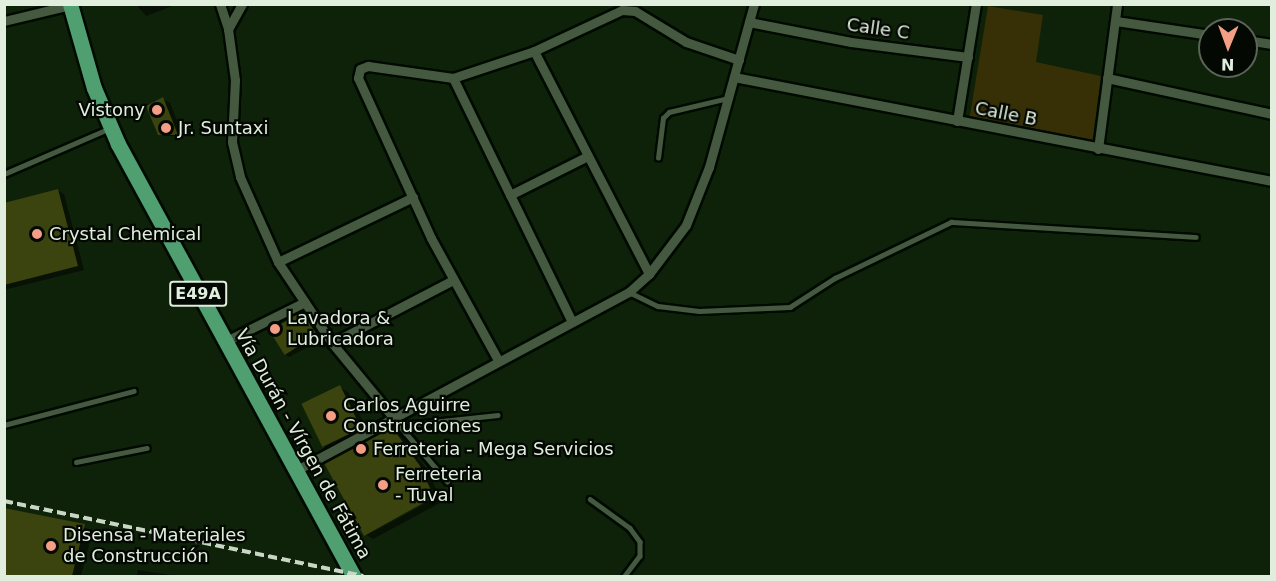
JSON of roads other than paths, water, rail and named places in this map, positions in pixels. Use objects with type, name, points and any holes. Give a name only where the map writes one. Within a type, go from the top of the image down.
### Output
[{"type":"main road","name":"Vía Durán - Vírgen de Fátima","points":[[70,5],[94,88],[111,128],[224,342],[354,576]]},
{"type":"street","points":[[220,4],[228,29],[236,80],[234,157],[252,209],[278,262],[332,343],[393,417]]},
{"type":"street","points":[[228,29],[242,4]]},
{"type":"street","points":[[295,471],[498,360],[629,292],[648,274],[686,225],[709,167],[754,4]]},
{"type":"street","points":[[957,121],[976,4]]},
{"type":"street","points":[[1098,149],[1117,4]]},
{"type":"street","points":[[4,21],[70,5]]},
{"type":"street","points":[[498,360],[453,280],[413,197],[358,78],[360,69],[368,66],[453,78],[534,51],[622,10],[635,11],[686,42],[739,60]]},
{"type":"street","points":[[1116,21],[1198,33]]},
{"type":"street","name":"Calle C","points":[[749,22],[851,42],[968,57]]},
{"type":"street","points":[[534,51],[648,274]]},
{"type":"street","name":"Calle B","points":[[734,77],[1272,181]]},
{"type":"street","points":[[453,78],[572,322]]},
{"type":"street","points":[[1107,78],[1272,114]]},
{"type":"street","points":[[510,195],[588,156]]},
{"type":"street","points":[[278,262],[413,197]]},
{"type":"street","points":[[332,343],[453,280]]},
{"type":"street","points":[[224,342],[305,302]]},
{"type":"lane","points":[[658,158],[663,118],[669,112],[728,98]]},
{"type":"lane","points":[[4,174],[111,128]]},
{"type":"lane","points":[[629,292],[658,306],[699,311],[790,307],[835,278],[951,222],[1196,237]]},
{"type":"lane","points":[[4,426],[134,392]]},
{"type":"lane","points":[[405,433],[414,424],[498,415]]},
{"type":"lane","points":[[393,417],[447,481]]},
{"type":"lane","points":[[76,462],[147,448]]},
{"type":"lane","points":[[590,499],[630,528],[640,542],[640,556],[626,576]]},
{"type":"railway","points":[[4,501],[363,576]]},
{"type":"place","name":"Vistony","points":[[157,110]]},
{"type":"place","name":"Jr. Suntaxi","points":[[166,128]]},
{"type":"place","name":"Crystal Chemical","points":[[37,234]]},
{"type":"place","name":"Lavadora & Lubricadora","points":[[275,329]]},
{"type":"place","name":"Carlos Aguirre Construcciones","points":[[331,416]]},
{"type":"place","name":"Ferreteria - Mega Servicios","points":[[361,449]]},
{"type":"place","name":"Ferreteria - Tuval","points":[[383,485]]},
{"type":"place","name":"Disensa - Materiales de Construcción","points":[[51,546]]}]
